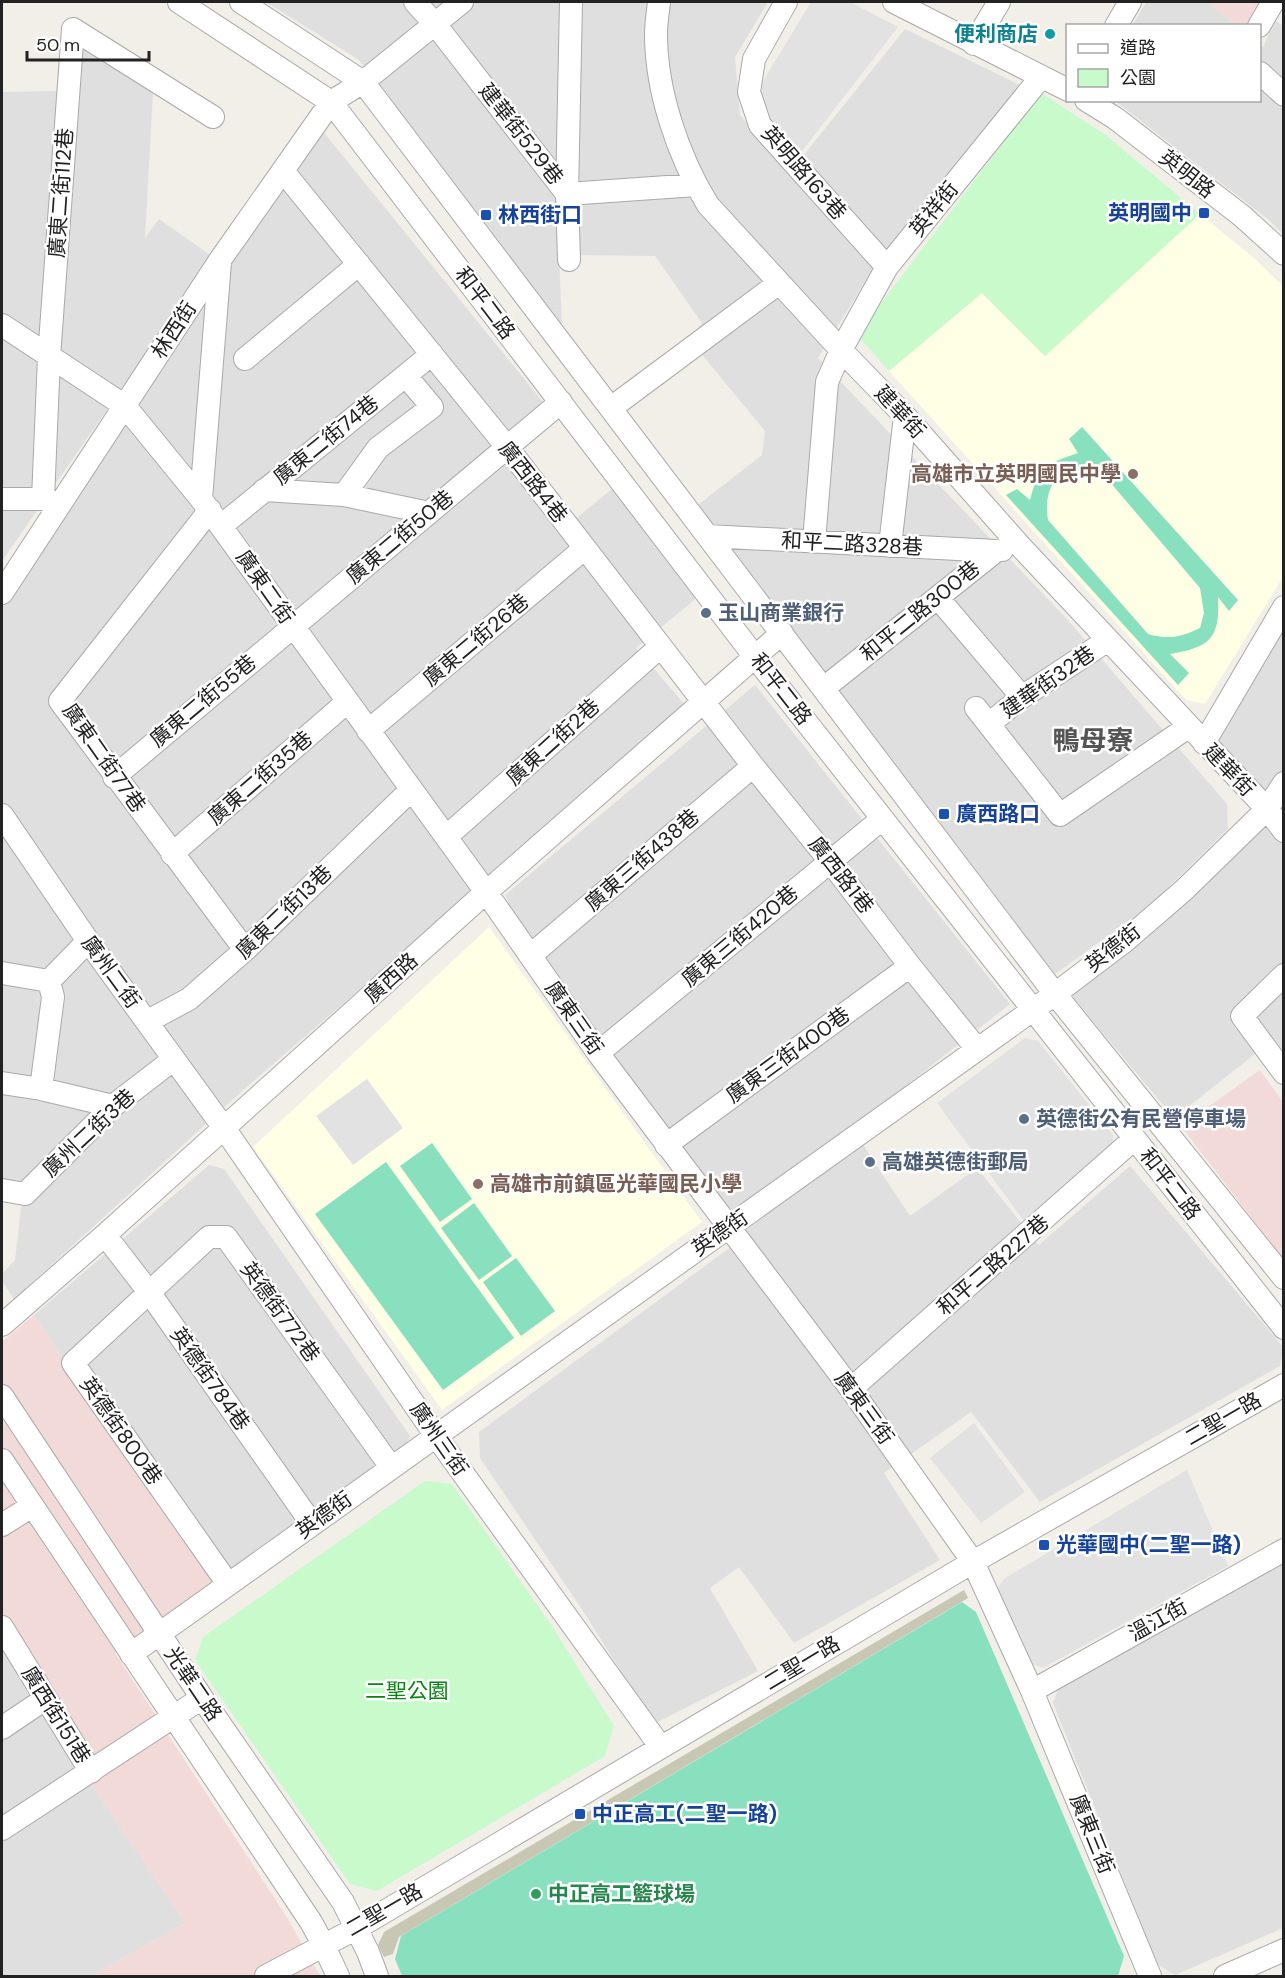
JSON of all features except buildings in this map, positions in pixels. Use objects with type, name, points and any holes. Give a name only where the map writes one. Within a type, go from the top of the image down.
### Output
[{"type":"street","name":"和平二路","points":[[179,2],[331,102],[755,657],[1284,1328]]},
{"type":"street","name":"和平二路","points":[[241,2],[363,82],[1055,994],[1284,1278]]},
{"type":"street","name":"建華街529巷","points":[[416,2],[567,194],[696,185]]},
{"type":"street","name":"林西街","points":[[2,593],[52,502],[125,406],[220,260],[331,102],[363,82],[462,2]]},
{"type":"street","points":[[569,260],[567,194],[571,2]]},
{"type":"street","name":"建華街","points":[[659,2],[656,34],[662,91],[683,157],[708,205],[905,416],[1021,547],[1267,809],[1284,831]]},
{"type":"street","name":"英明路163巷","points":[[786,2],[754,58],[749,92],[760,125],[887,267]]},
{"type":"street","points":[[894,2],[1066,89]]},
{"type":"street","points":[[974,44],[999,2]]},
{"type":"street","points":[[1117,24],[1130,2]]},
{"type":"street","points":[[1260,24],[1273,2]]},
{"type":"street","name":"廣東二街112巷","points":[[52,502],[49,357],[74,29],[213,117]]},
{"type":"street","points":[[1261,74],[1284,95]]},
{"type":"street","name":"英祥街","points":[[814,542],[827,382],[841,350],[887,267],[1041,77]]},
{"type":"street","name":"英明路","points":[[1089,102],[1115,118],[1242,216],[1284,254]]},
{"type":"street","name":"廣西路4巷","points":[[283,171],[507,447],[704,703]]},
{"type":"street","points":[[211,512],[220,260]]},
{"type":"street","points":[[245,359],[359,264]]},
{"type":"street","points":[[611,408],[779,283]]},
{"type":"street","name":"廣東二街","points":[[2,325],[125,406],[211,512],[486,892]]},
{"type":"street","name":"廣東二街74巷","points":[[211,512],[264,490],[432,354]]},
{"type":"street","points":[[344,495],[378,448],[432,407],[406,376]]},
{"type":"street","name":"廣東二街50巷","points":[[292,626],[561,402]]},
{"type":"street","points":[[890,546],[905,416]]},
{"type":"street","points":[[264,490],[344,495],[429,513]]},
{"type":"street","points":[[2,499],[52,502]]},
{"type":"street","name":"廣東二街77巷","points":[[211,512],[60,701],[114,777],[245,950]]},
{"type":"street","name":"和平二路328巷","points":[[708,536],[996,550]]},
{"type":"street","name":"和平二路300巷","points":[[824,688],[996,550],[1021,547]]},
{"type":"street","name":"廣東二街26巷","points":[[368,731],[585,548]]},
{"type":"street","points":[[938,598],[1022,697]]},
{"type":"street","points":[[1204,743],[1284,607]]},
{"type":"street","name":"廣東二街55巷","points":[[114,777],[292,626]]},
{"type":"street","name":"廣西路","points":[[2,1325],[486,892],[782,633]]},
{"type":"street","name":"建華街32巷","points":[[1108,640],[1022,697],[983,716],[1060,815],[1188,727]]},
{"type":"street","name":"廣東二街2巷","points":[[446,837],[660,647]]},
{"type":"street","name":"廣東二街35巷","points":[[172,854],[347,702]]},
{"type":"street","name":"廣西路1巷","points":[[704,703],[977,1049]]},
{"type":"street","name":"廣東三街438巷","points":[[531,955],[753,765]]},
{"type":"street","name":"英德街","points":[[131,1654],[1055,994],[1133,934],[1184,890],[1267,809],[1284,783]]},
{"type":"street","name":"廣東二街13巷","points":[[148,1021],[189,999],[245,950],[411,790]]},
{"type":"street","name":"廣州二街","points":[[2,815],[88,941],[224,1128]]},
{"type":"street","name":"廣東三街420巷","points":[[598,1053],[882,819]]},
{"type":"street","name":"廣東三街","points":[[486,892],[598,1053],[851,1389],[973,1562],[1032,1691],[1150,1977]]},
{"type":"street","points":[[49,981],[88,941]]},
{"type":"street","name":"廣東三街400巷","points":[[666,1144],[910,966]]},
{"type":"street","points":[[2,973],[49,981]]},
{"type":"street","points":[[1284,975],[1242,1016],[1284,1073]]},
{"type":"street","points":[[41,1089],[53,997],[49,981]]},
{"type":"street","name":"廣州二街3巷","points":[[2,1190],[25,1194],[113,1106],[174,1059]]},
{"type":"street","points":[[2,1083],[41,1089],[113,1106]]},
{"type":"street","name":"廣州三街","points":[[224,1128],[436,1436],[660,1746]]},
{"type":"street","name":"和平二路227巷","points":[[851,1389],[1134,1139]]},
{"type":"street","name":"英德街784巷","points":[[105,1235],[149,1293],[312,1524]]},
{"type":"street","name":"英德街772巷","points":[[149,1293],[209,1237],[226,1237],[391,1467]]},
{"type":"street","name":"英德街800巷","points":[[149,1293],[74,1363],[228,1584]]},
{"type":"street","name":"二聖一路","points":[[266,1977],[323,1944],[357,1928],[973,1562],[1284,1385]]},
{"type":"street","name":"光華二路","points":[[2,1396],[202,1698],[343,1902],[357,1928],[377,1977]]},
{"type":"street","name":"光華二路","points":[[2,1460],[311,1922],[338,1977]]},
{"type":"street","points":[[2,1525],[32,1506]]},
{"type":"street","name":"溫江街","points":[[1032,1691],[1284,1550]]},
{"type":"street","name":"廣西街151巷","points":[[2,1628],[91,1772]]},
{"type":"street","points":[[2,1829],[202,1698]]},
{"type":"street","points":[[2,1728],[45,1699]]},
{"type":"street","points":[[1225,1977],[1284,1950]]},
{"type":"shaded area","points":[[266,2],[768,2],[735,57],[740,115],[790,172],[905,29],[1020,85],[871,272],[818,358],[1067,619],[1227,804],[1228,829],[1147,908],[1055,974],[698,505],[762,455],[765,431],[689,339],[702,323],[655,256],[559,255],[562,325],[359,60]]},
{"type":"shaded area","points":[[811,2],[850,2],[898,27],[799,155],[762,109],[762,83]]},
{"type":"shaded area","points":[[1146,2],[1207,2],[1235,24],[1133,24]]},
{"type":"shaded area","points":[[1207,2],[1263,2],[1246,24],[1235,24]]},
{"type":"shaded area","points":[[1275,20],[1284,27],[1283,234],[1269,220],[1116,102],[1261,102],[1261,46],[1263,47]]},
{"type":"shaded area","points":[[66,38],[153,92],[145,238],[159,219],[213,257],[2,561],[2,92],[56,91]]},
{"type":"shaded area","points":[[321,129],[543,402],[494,450],[558,533],[612,489],[698,597],[636,648],[686,706],[240,1093],[14,1299],[2,1281],[2,1274],[15,1260],[24,1183],[2,1179],[2,601]]},
{"type":"shaded area","name":"高雄市立英明國民中學","points":[[1200,214],[1254,258],[1283,286],[1283,577],[1205,704],[1186,700],[889,371],[982,293],[1045,356]]},
{"type":"shaded area","points":[[1283,625],[1283,1052],[1274,1039],[1174,1118],[1071,995],[1144,941],[1275,810],[1216,740]]},
{"type":"shaded area","points":[[755,685],[1010,1004],[852,1128],[910,1216],[977,1168],[1039,1245],[1130,1166],[1283,1347],[1280,1366],[1040,1502],[971,1412],[884,1473],[940,1560],[794,1643],[739,1567],[710,1588],[758,1671],[654,1724],[585,1614],[480,1458],[479,1432],[747,1235],[519,927],[505,895]]},
{"type":"shaded area","name":"高雄市前鎮區光華國民小學","points":[[489,927],[702,1222],[442,1410],[253,1147]]},
{"type":"shaded area","name":"英德街公有民營停車場","points":[[1025,1038],[1038,1041],[1113,1135],[1113,1148],[1024,1221],[937,1103]]},
{"type":"shaded area","points":[[1260,1070],[1283,1102],[1283,1259],[1181,1126]]},
{"type":"shaded area","points":[[367,1079],[403,1128],[353,1165],[316,1116]]},
{"type":"shaded area","points":[[209,1165],[224,1169],[410,1436],[403,1451],[216,1582],[34,1315]]},
{"type":"shaded area","points":[[34,1315],[216,1582],[115,1653],[288,1919],[320,1976],[91,1976],[185,1923],[2,1651],[2,1342]]},
{"type":"shaded area","points":[[974,1423],[1025,1492],[981,1523],[930,1458]]},
{"type":"shaded area","points":[[1187,1470],[1228,1566],[1043,1668],[1029,1663],[995,1591],[1005,1578]]},
{"type":"shaded area","points":[[1283,1563],[1283,1928],[1175,1975],[1157,1964],[1053,1703],[1059,1687]]},
{"type":"shaded area","points":[[964,1590],[968,1598],[399,1937],[393,1954],[384,1957],[378,1945],[384,1932]]},
{"type":"shaded area","points":[[2,1651],[185,1923],[91,1976],[2,1976]]},
{"type":"green space","points":[[1041,93],[1107,136],[1200,214],[1045,356],[982,293],[889,371],[857,335]]},
{"type":"green space","points":[[1082,427],[1238,600],[1229,611],[1218,597],[1217,622],[1210,638],[1195,648],[1170,654],[1189,673],[1178,685],[1006,495],[1017,489],[1030,500],[1037,480],[1045,468],[1058,460],[1078,453],[1069,439]],"holes":[[[1083,471],[1104,475],[1200,588],[1204,613],[1200,628],[1175,637],[1148,634],[1048,520],[1049,492],[1056,479],[1068,472]]]},
{"type":"green space","points":[[432,1143],[472,1199],[440,1222],[400,1166]]},
{"type":"green space","points":[[386,1162],[514,1338],[443,1390],[315,1214]]},
{"type":"green space","points":[[474,1203],[512,1256],[479,1280],[441,1228]]},
{"type":"green space","points":[[516,1258],[555,1311],[521,1336],[483,1282]]},
{"type":"green space","name":"二聖公園","points":[[425,1481],[452,1484],[552,1626],[614,1726],[605,1756],[377,1891],[350,1884],[195,1660],[203,1637]]},
{"type":"green space","points":[[962,1602],[976,1612],[1124,1956],[1118,1976],[402,1976],[395,1959],[401,1936]]},
{"type":"place","name":"便利商店","points":[[1050,34]]},
{"type":"place","name":"英明國中","points":[[1204,213]]},
{"type":"place","name":"林西街口","points":[[486,215]]},
{"type":"place","name":"高雄市立英明國民中學","points":[[1133,474]]},
{"type":"place","name":"玉山商業銀行","points":[[706,613]]},
{"type":"place","name":"廣西路口","points":[[944,814]]},
{"type":"place","name":"英德街公有民營停車場","points":[[1024,1119]]},
{"type":"place","name":"高雄英德街郵局","points":[[870,1162]]},
{"type":"place","name":"高雄市前鎮區光華國民小學","points":[[478,1184]]},
{"type":"place","name":"光華國中(二聖一路)","points":[[1044,1545]]},
{"type":"place","name":"中正高工(二聖一路)","points":[[580,1814]]},
{"type":"place","name":"中正高工籃球場","points":[[536,1894]]},
{"type":"district","name":"鴨母寮","points":[[1093,741]]}]
